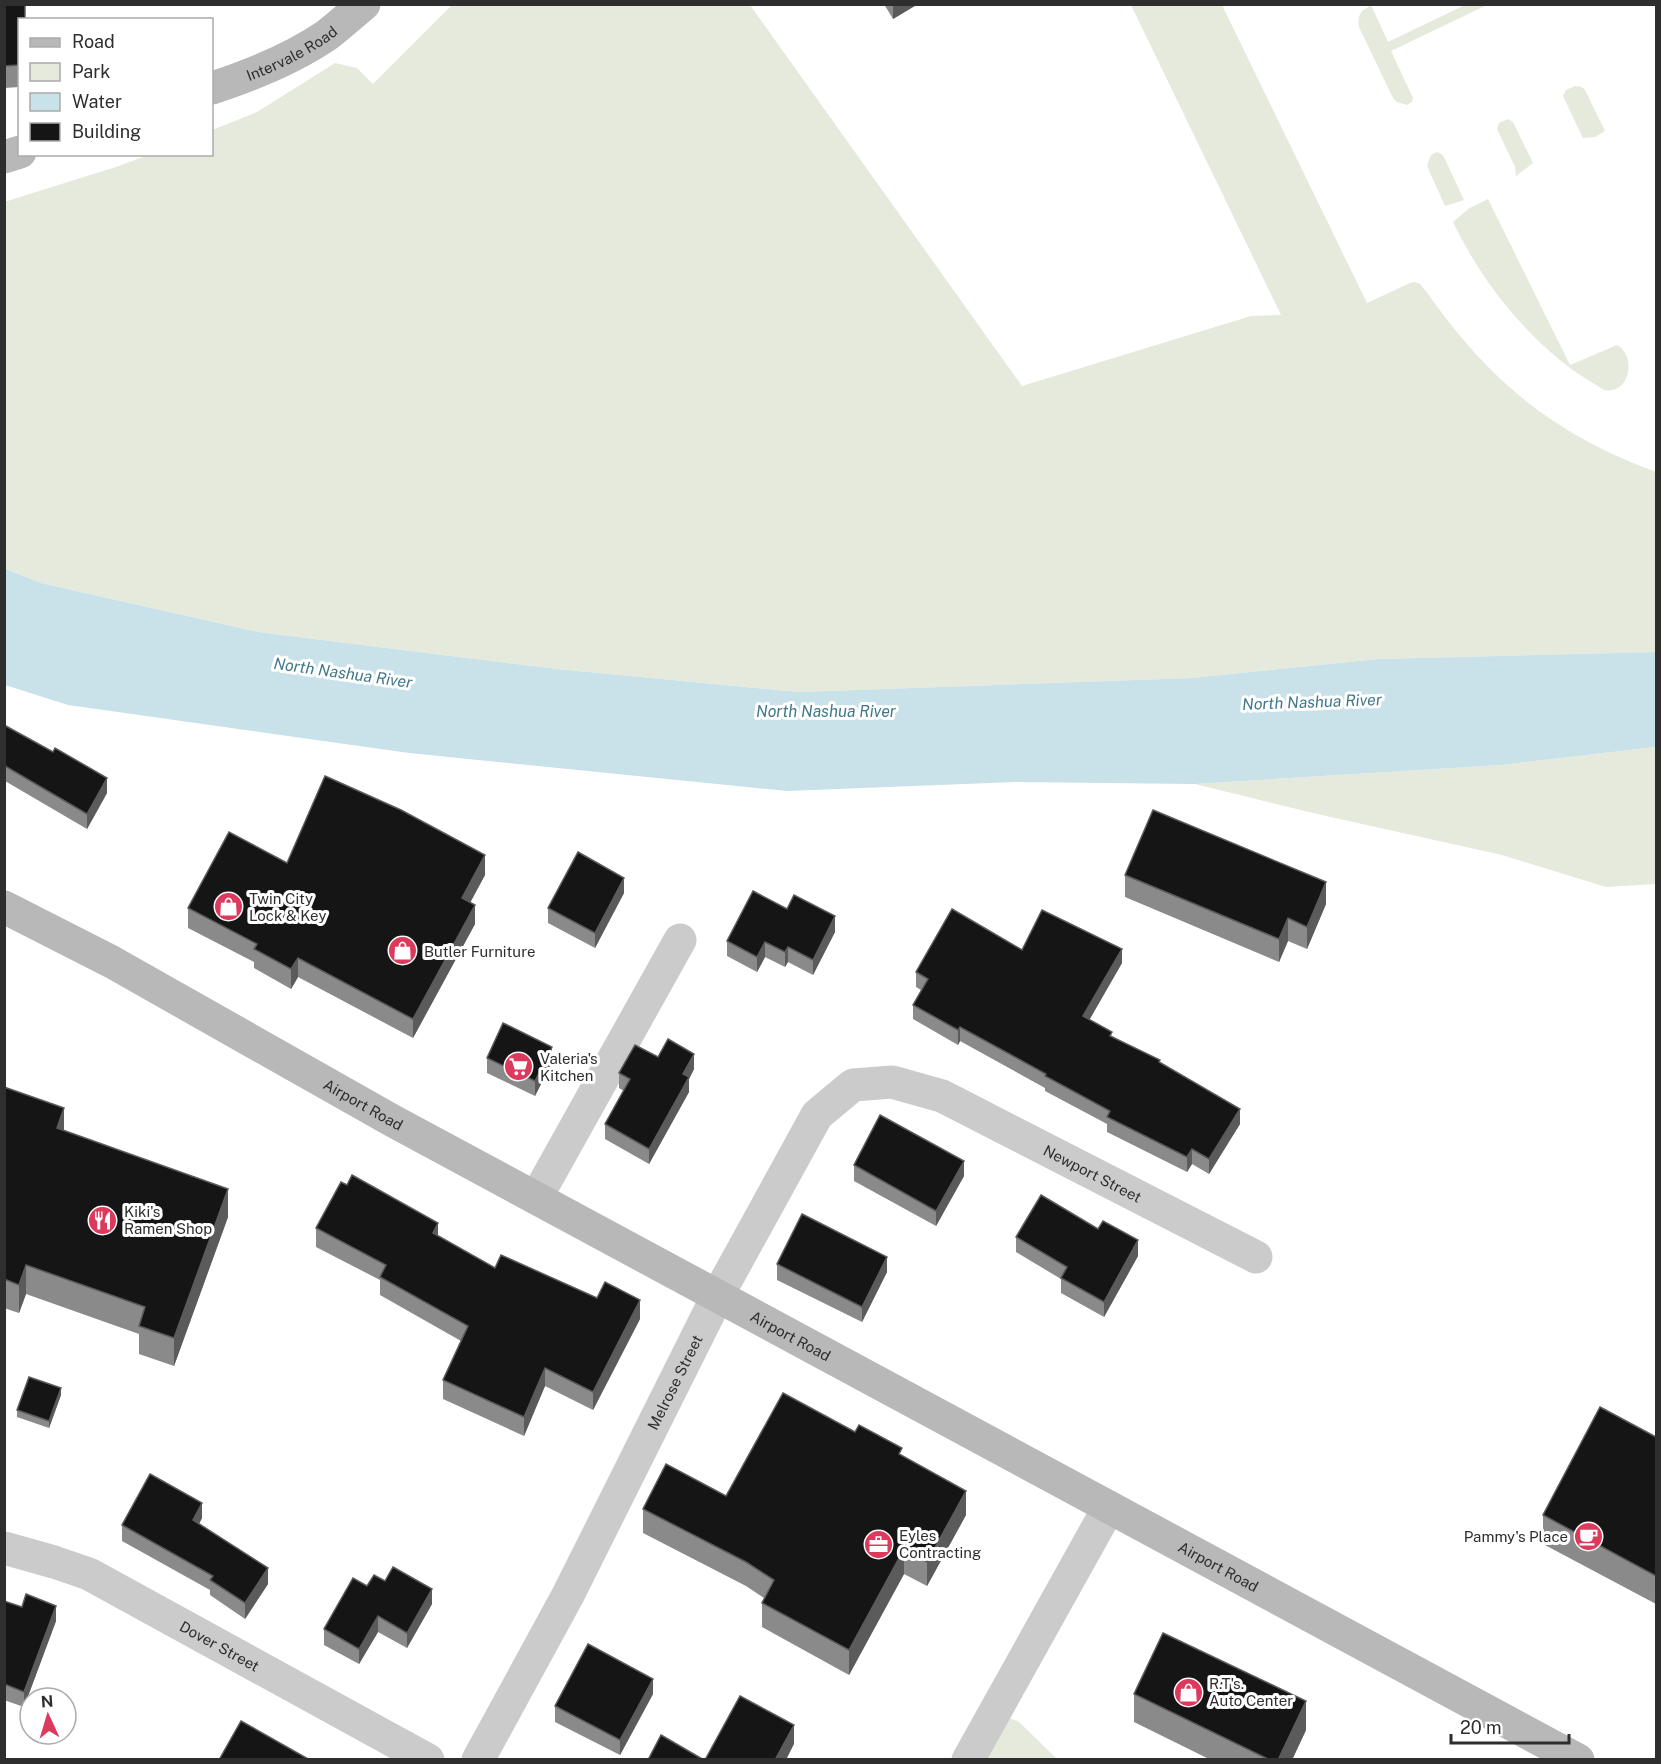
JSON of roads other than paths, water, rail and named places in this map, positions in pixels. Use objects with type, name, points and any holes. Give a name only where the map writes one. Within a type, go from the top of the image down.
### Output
[{"type":"main road","name":"Intervale Road","points":[[213,88],[245,77],[291,56],[327,34],[364,4]]},
{"type":"main road","name":"Airport Road","points":[[4,907],[112,962],[393,1121],[1578,1760]]},
{"type":"street","points":[[536,1198],[680,940]]},
{"type":"street","name":"Melrose Street","points":[[478,1760],[568,1595],[718,1295],[817,1115],[853,1085],[892,1082],[928,1092]]},
{"type":"street","name":"Newport Street","points":[[928,1092],[942,1096],[1256,1257]]},
{"type":"street","points":[[968,1760],[1109,1507]]},
{"type":"street","name":"Dover Street","points":[[4,1548],[88,1574],[428,1760]]},
{"type":"water","name":"North Nashua River","points":[[4,568],[41,583],[258,632],[557,669],[799,692],[1192,678],[1378,659],[1656,652],[1656,747],[1501,765],[1195,784],[1015,782],[787,791],[409,753],[68,705],[5,685]]},
{"type":"place","name":"Twin City Lock & Key","points":[[228,907]]},
{"type":"place","name":"Butler Furniture","points":[[403,951]]},
{"type":"place","name":"Valeria's Kitchen","points":[[519,1067]]},
{"type":"place","name":"Kiki's Ramen Shop","points":[[103,1220]]},
{"type":"place","name":"Pammy's Place","points":[[1589,1536]]},
{"type":"place","name":"Eyles Contracting","points":[[878,1544]]},
{"type":"place","name":"R.T's. Auto Center","points":[[1188,1692]]}]
